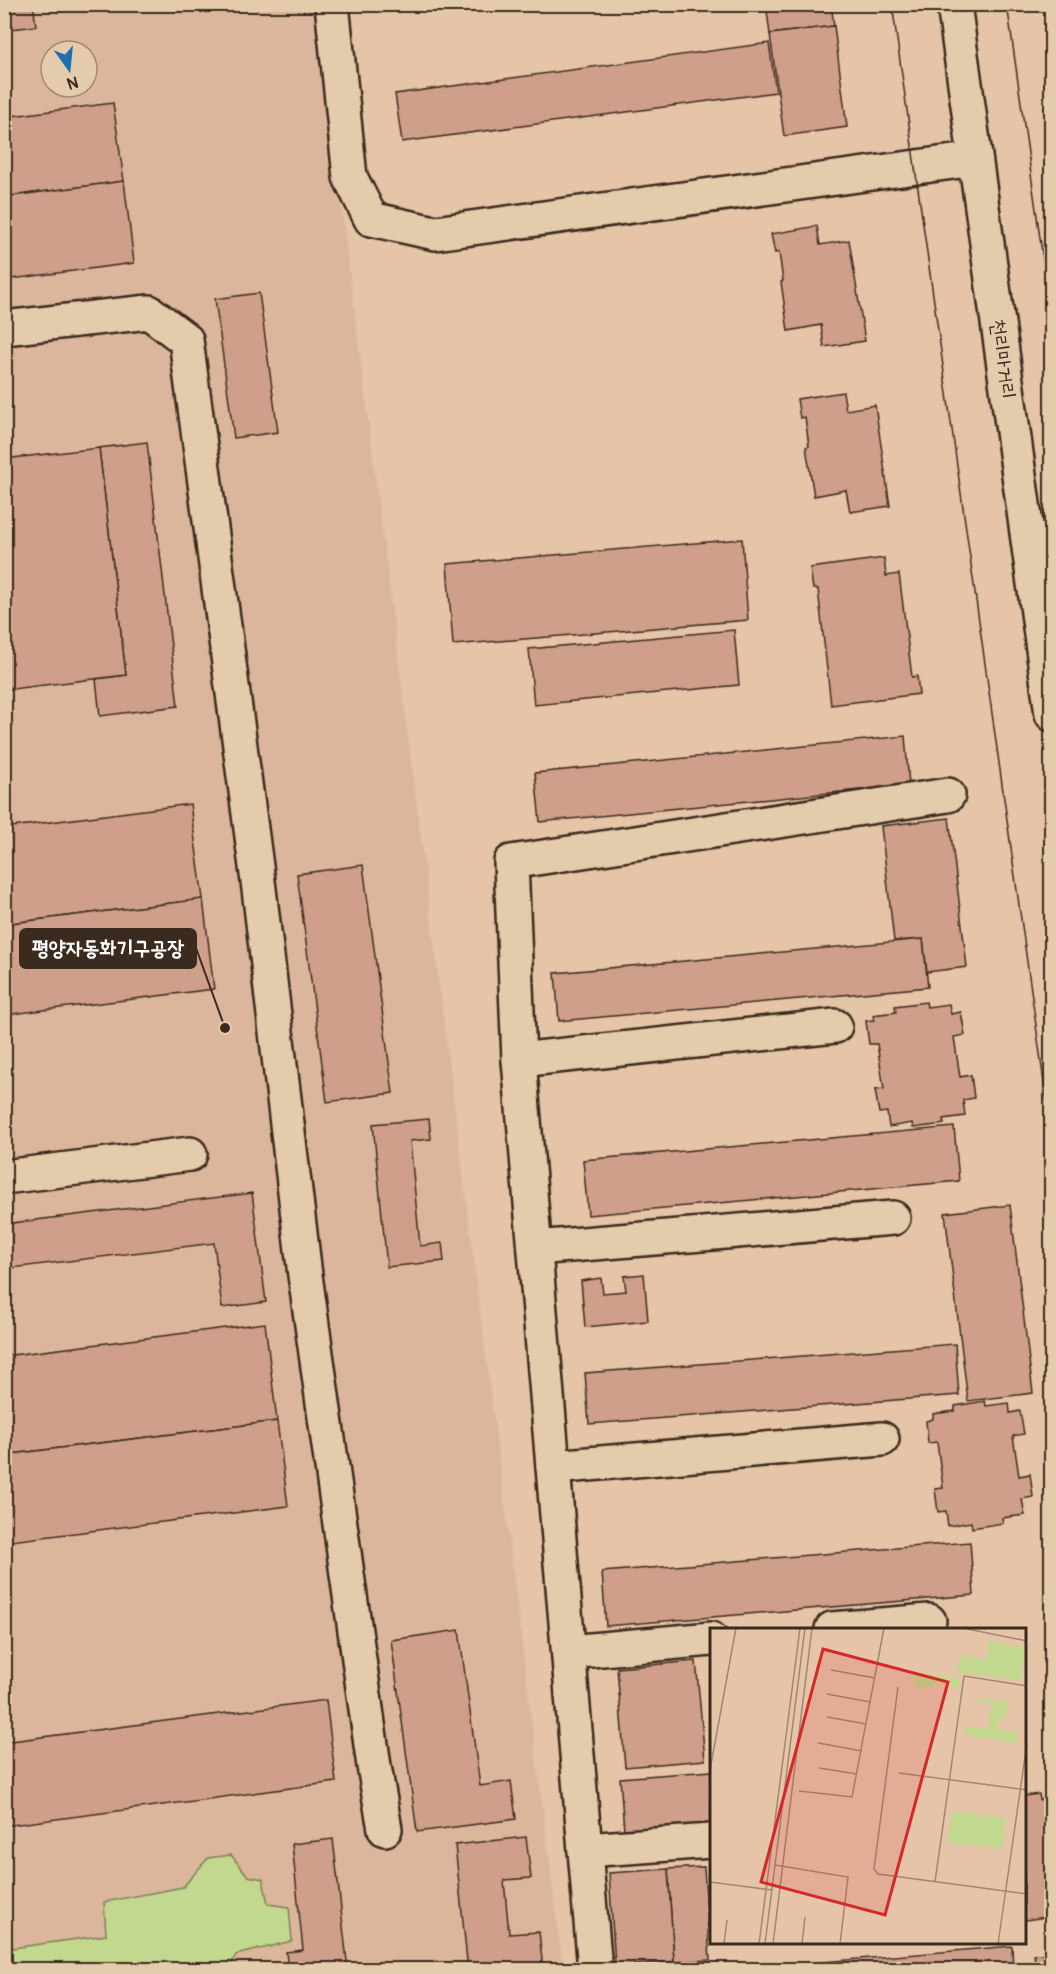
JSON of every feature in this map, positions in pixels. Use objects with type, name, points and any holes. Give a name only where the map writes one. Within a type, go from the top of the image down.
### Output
[{"type":"main road","points":[[332,4],[350,177],[371,219],[435,233],[975,159]]},
{"type":"main road","name":"천리마거리","points":[[954,4],[1052,714]]},
{"type":"main road","points":[[4,328],[149,312],[186,340],[260,901],[307,1286],[374,1766],[385,1829]]},
{"type":"main road","points":[[595,1970],[519,1060],[511,862],[948,795]]},
{"type":"main road","points":[[519,1060],[835,1026]]},
{"type":"main road","points":[[4,1177],[190,1154]]},
{"type":"main road","points":[[535,1248],[893,1218]]},
{"type":"main road","points":[[553,1467],[882,1439]]},
{"type":"main road","points":[[844,1628],[928,1621]]},
{"type":"main road","points":[[569,1652],[710,1640]]},
{"type":"main road","points":[[585,1850],[710,1841]]},
{"type":"shaded area","points":[[5,5],[316,5],[563,1969],[5,1970]]},
{"type":"green space","points":[[231,1855],[248,1876],[263,1879],[268,1904],[289,1907],[292,1941],[236,1955],[228,1969],[5,1969],[5,1949],[106,1935],[104,1902],[183,1887],[208,1858]]},
{"type":"building","points":[[4,4],[33,4],[36,26],[4,30]]},
{"type":"building","points":[[766,4],[831,4],[834,26],[770,34]]},
{"type":"building","points":[[834,26],[847,127],[784,136],[770,34]]},
{"type":"building","points":[[769,43],[776,92],[402,142],[395,94]]},
{"type":"building","points":[[113,103],[124,181],[4,197],[4,117]]},
{"type":"building","points":[[124,181],[134,263],[4,280],[4,197]]},
{"type":"building","points":[[817,226],[820,245],[849,240],[865,341],[824,347],[821,325],[788,331],[779,252],[775,253],[771,234]]},
{"type":"building","points":[[259,293],[278,432],[234,438],[215,299]]},
{"type":"building","points":[[843,392],[846,410],[875,405],[890,506],[850,512],[846,490],[814,496],[806,447],[809,446],[805,417],[800,418],[797,399]]},
{"type":"building","points":[[147,442],[178,706],[100,716],[96,679],[126,675],[99,448]]},
{"type":"building","points":[[99,448],[126,675],[4,690],[4,459]]},
{"type":"building","points":[[742,539],[748,620],[453,645],[447,564]]},
{"type":"building","points":[[884,558],[886,576],[899,574],[912,677],[917,676],[919,694],[831,705],[818,589],[813,589],[810,568]]},
{"type":"building","points":[[734,630],[739,685],[534,705],[529,649]]},
{"type":"building","points":[[905,736],[909,785],[540,822],[535,773]]},
{"type":"building","points":[[190,804],[203,899],[4,924],[4,828]]},
{"type":"building","points":[[949,818],[967,967],[927,972],[923,939],[894,941],[881,826]]},
{"type":"building","points":[[363,865],[393,1093],[327,1102],[297,874]]},
{"type":"building","points":[[203,899],[214,989],[4,1015],[4,924]]},
{"type":"building","points":[[923,939],[928,987],[559,1021],[555,973]]},
{"type":"building","points":[[926,1002],[927,1007],[949,1004],[951,1014],[961,1012],[965,1035],[954,1037],[960,1077],[971,1075],[974,1098],[963,1100],[965,1116],[943,1119],[944,1124],[913,1128],[912,1123],[889,1127],[887,1112],[879,1113],[875,1090],[884,1089],[877,1044],[869,1044],[866,1021],[874,1020],[873,1015],[896,1012],[895,1006]]},
{"type":"building","points":[[429,1119],[431,1139],[410,1141],[420,1246],[442,1243],[444,1261],[387,1267],[373,1124]]},
{"type":"building","points":[[954,1127],[959,1181],[588,1215],[583,1160]]},
{"type":"building","points":[[252,1193],[266,1302],[222,1308],[214,1243],[4,1269],[4,1224]]},
{"type":"building","points":[[1010,1205],[1033,1393],[968,1401],[945,1213]]},
{"type":"building","points":[[644,1274],[648,1321],[585,1327],[581,1281],[601,1278],[603,1293],[626,1291],[624,1276]]},
{"type":"building","points":[[265,1323],[277,1421],[4,1455],[4,1356]]},
{"type":"building","points":[[955,1344],[959,1395],[589,1424],[585,1373]]},
{"type":"building","points":[[985,1401],[986,1406],[1009,1403],[1010,1413],[1020,1411],[1024,1434],[1013,1436],[1019,1476],[1030,1474],[1033,1497],[1022,1499],[1025,1515],[1002,1518],[1003,1523],[972,1528],[971,1522],[948,1526],[946,1511],[938,1512],[935,1489],[943,1488],[937,1442],[928,1443],[926,1421],[933,1419],[933,1414],[955,1411],[955,1406]]},
{"type":"building","points":[[277,1421],[288,1506],[4,1542],[4,1455]]},
{"type":"building","points":[[970,1542],[974,1595],[606,1626],[602,1572]]},
{"type":"building","points":[[459,1630],[480,1786],[511,1781],[516,1819],[417,1832],[391,1640]]},
{"type":"building","points":[[696,1661],[705,1760],[625,1767],[617,1668]]},
{"type":"building","points":[[326,1700],[336,1782],[4,1826],[4,1742]]},
{"type":"building","points":[[710,1771],[710,1824],[624,1830],[620,1778]]},
{"type":"building","points":[[1039,1794],[1040,1800],[1052,1798],[1052,1916],[1026,1920],[1026,1796]]},
{"type":"building","points":[[526,1837],[531,1878],[504,1880],[509,1934],[539,1932],[543,1970],[468,1970],[455,1845]]},
{"type":"building","points":[[333,1839],[348,1970],[288,1970],[286,1952],[303,1950],[292,1844]]},
{"type":"building","points":[[704,1867],[710,1960],[674,1962],[668,1869]]},
{"type":"building","points":[[668,1869],[674,1962],[615,1966],[609,1873]]},
{"type":"building","points":[[1012,1946],[1013,1970],[729,1970]]},
{"type":"building","points":[[1052,1952],[1052,1970],[1037,1970],[1034,1955]]},
{"type":"tram line","points":[[892,4],[1052,1139]]},
{"type":"tram line","points":[[1007,4],[1052,323]]},
{"type":"place","name":"평양자동화기구공장","points":[[225,1028]]}]
